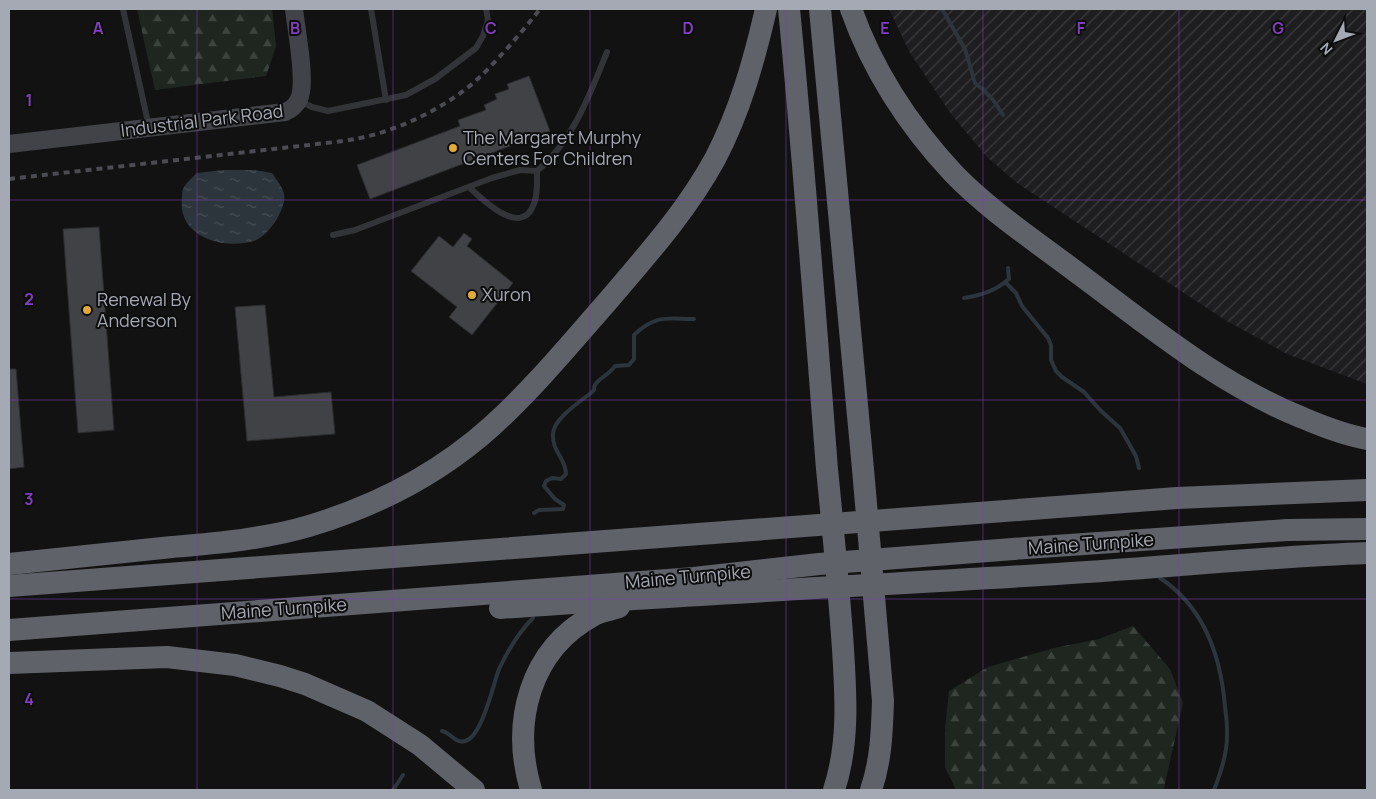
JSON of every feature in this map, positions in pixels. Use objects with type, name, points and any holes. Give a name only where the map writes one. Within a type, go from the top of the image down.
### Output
[{"type":"highway","points":[[9,564],[236,541],[307,527],[375,502],[401,490],[446,462],[491,426],[520,398],[654,248],[688,203],[714,160],[738,107],[755,56],[766,9]]},
{"type":"highway","points":[[789,9],[841,613],[846,720],[843,754],[834,790]]},
{"type":"highway","points":[[820,9],[883,701],[882,734],[878,764],[871,790]]},
{"type":"highway","points":[[850,9],[867,49],[889,90],[909,119],[956,175],[994,209],[1162,336],[1226,380],[1289,413],[1325,427],[1367,439]]},
{"type":"highway","points":[[9,586],[1178,498],[1367,490]]},
{"type":"highway","name":"Maine Turnpike","points":[[9,630],[694,578],[819,564],[1017,549],[1287,530],[1367,528]]},
{"type":"highway","points":[[9,644],[651,597],[1043,575],[1291,556],[1367,553]]},
{"type":"highway","points":[[531,790],[524,758],[523,728],[526,701],[540,668],[561,640],[588,618],[595,614],[651,597]]},
{"type":"highway","points":[[9,664],[167,657],[235,665],[280,676],[305,684],[374,715],[420,745],[474,790]]},
{"type":"street","name":"Industrial Park Road","points":[[9,144],[275,114],[292,109],[299,100],[301,77],[294,9]]},
{"type":"lane","points":[[122,9],[128,49],[150,128]]},
{"type":"lane","points":[[371,9],[386,100]]},
{"type":"lane","points":[[299,100],[312,107],[328,111],[406,95],[435,79],[476,48],[483,36],[488,20],[486,9]]},
{"type":"lane","points":[[333,235],[355,230],[520,170],[537,171],[549,161],[573,127],[585,106],[607,52]]},
{"type":"lane","points":[[469,187],[488,204],[505,215],[516,219],[526,216],[533,207],[537,188],[537,171]]},
{"type":"shaded area","points":[[889,9],[1367,9],[1367,384],[1287,354],[1225,320],[1017,183],[987,157],[951,114],[910,53]]},
{"type":"green space","points":[[137,9],[272,9],[276,46],[266,76],[155,90]]},
{"type":"green space","points":[[1133,626],[1170,669],[1183,703],[1162,790],[956,790],[945,767],[945,729],[949,691],[988,667],[1054,648],[1099,639]]},
{"type":"water","points":[[223,170],[255,170],[272,173],[283,189],[284,204],[278,217],[268,231],[254,241],[229,244],[204,238],[194,231],[182,211],[183,188],[197,173]]},
{"type":"building","name":"The Margaret Murphy Centers For Children","points":[[529,76],[550,131],[370,199],[357,165],[460,126],[458,120],[486,110],[484,105],[497,99],[495,94],[509,89],[507,84]]},
{"type":"building","name":"Renewal By Anderson","points":[[99,227],[114,430],[78,433],[63,229]]},
{"type":"building","name":"Xuron","points":[[464,233],[472,239],[467,246],[513,283],[472,335],[449,317],[457,307],[411,271],[439,236],[453,247]]},
{"type":"building","points":[[265,305],[274,397],[331,392],[335,434],[247,441],[235,307]]},
{"type":"building","points":[[9,369],[16,369],[24,467],[9,469]]},
{"type":"waterway","points":[[942,9],[965,49],[975,83],[984,90],[1003,115]]},
{"type":"waterway","points":[[964,298],[999,287],[1009,279],[1008,268]]},
{"type":"waterway","points":[[1005,282],[1016,293],[1022,306],[1048,338],[1051,345],[1051,360],[1056,371],[1084,392],[1120,428],[1136,456],[1139,468]]},
{"type":"waterway","points":[[534,513],[539,510],[563,509],[564,505],[555,499],[544,486],[546,481],[552,478],[561,479],[566,474],[564,464],[553,440],[554,428],[562,416],[592,392],[597,382],[615,366],[629,365],[634,359],[634,335],[642,328],[662,319],[694,319]]},
{"type":"waterway","points":[[1160,578],[1188,603],[1199,618],[1208,635],[1219,670],[1226,712],[1227,739],[1224,759],[1214,790]]},
{"type":"waterway","points":[[442,731],[458,741],[465,741],[477,730],[482,721],[502,662],[518,635],[533,618]]},
{"type":"waterway","points":[[393,790],[403,775]]},
{"type":"railway","points":[[9,179],[338,142],[389,130],[423,116],[455,97],[469,86],[505,51],[540,9]]},
{"type":"place","name":"The Margaret Murphy Centers For Children","points":[[453,148]]},
{"type":"place","name":"Xuron","points":[[472,295]]},
{"type":"place","name":"Renewal By Anderson","points":[[87,310]]}]
